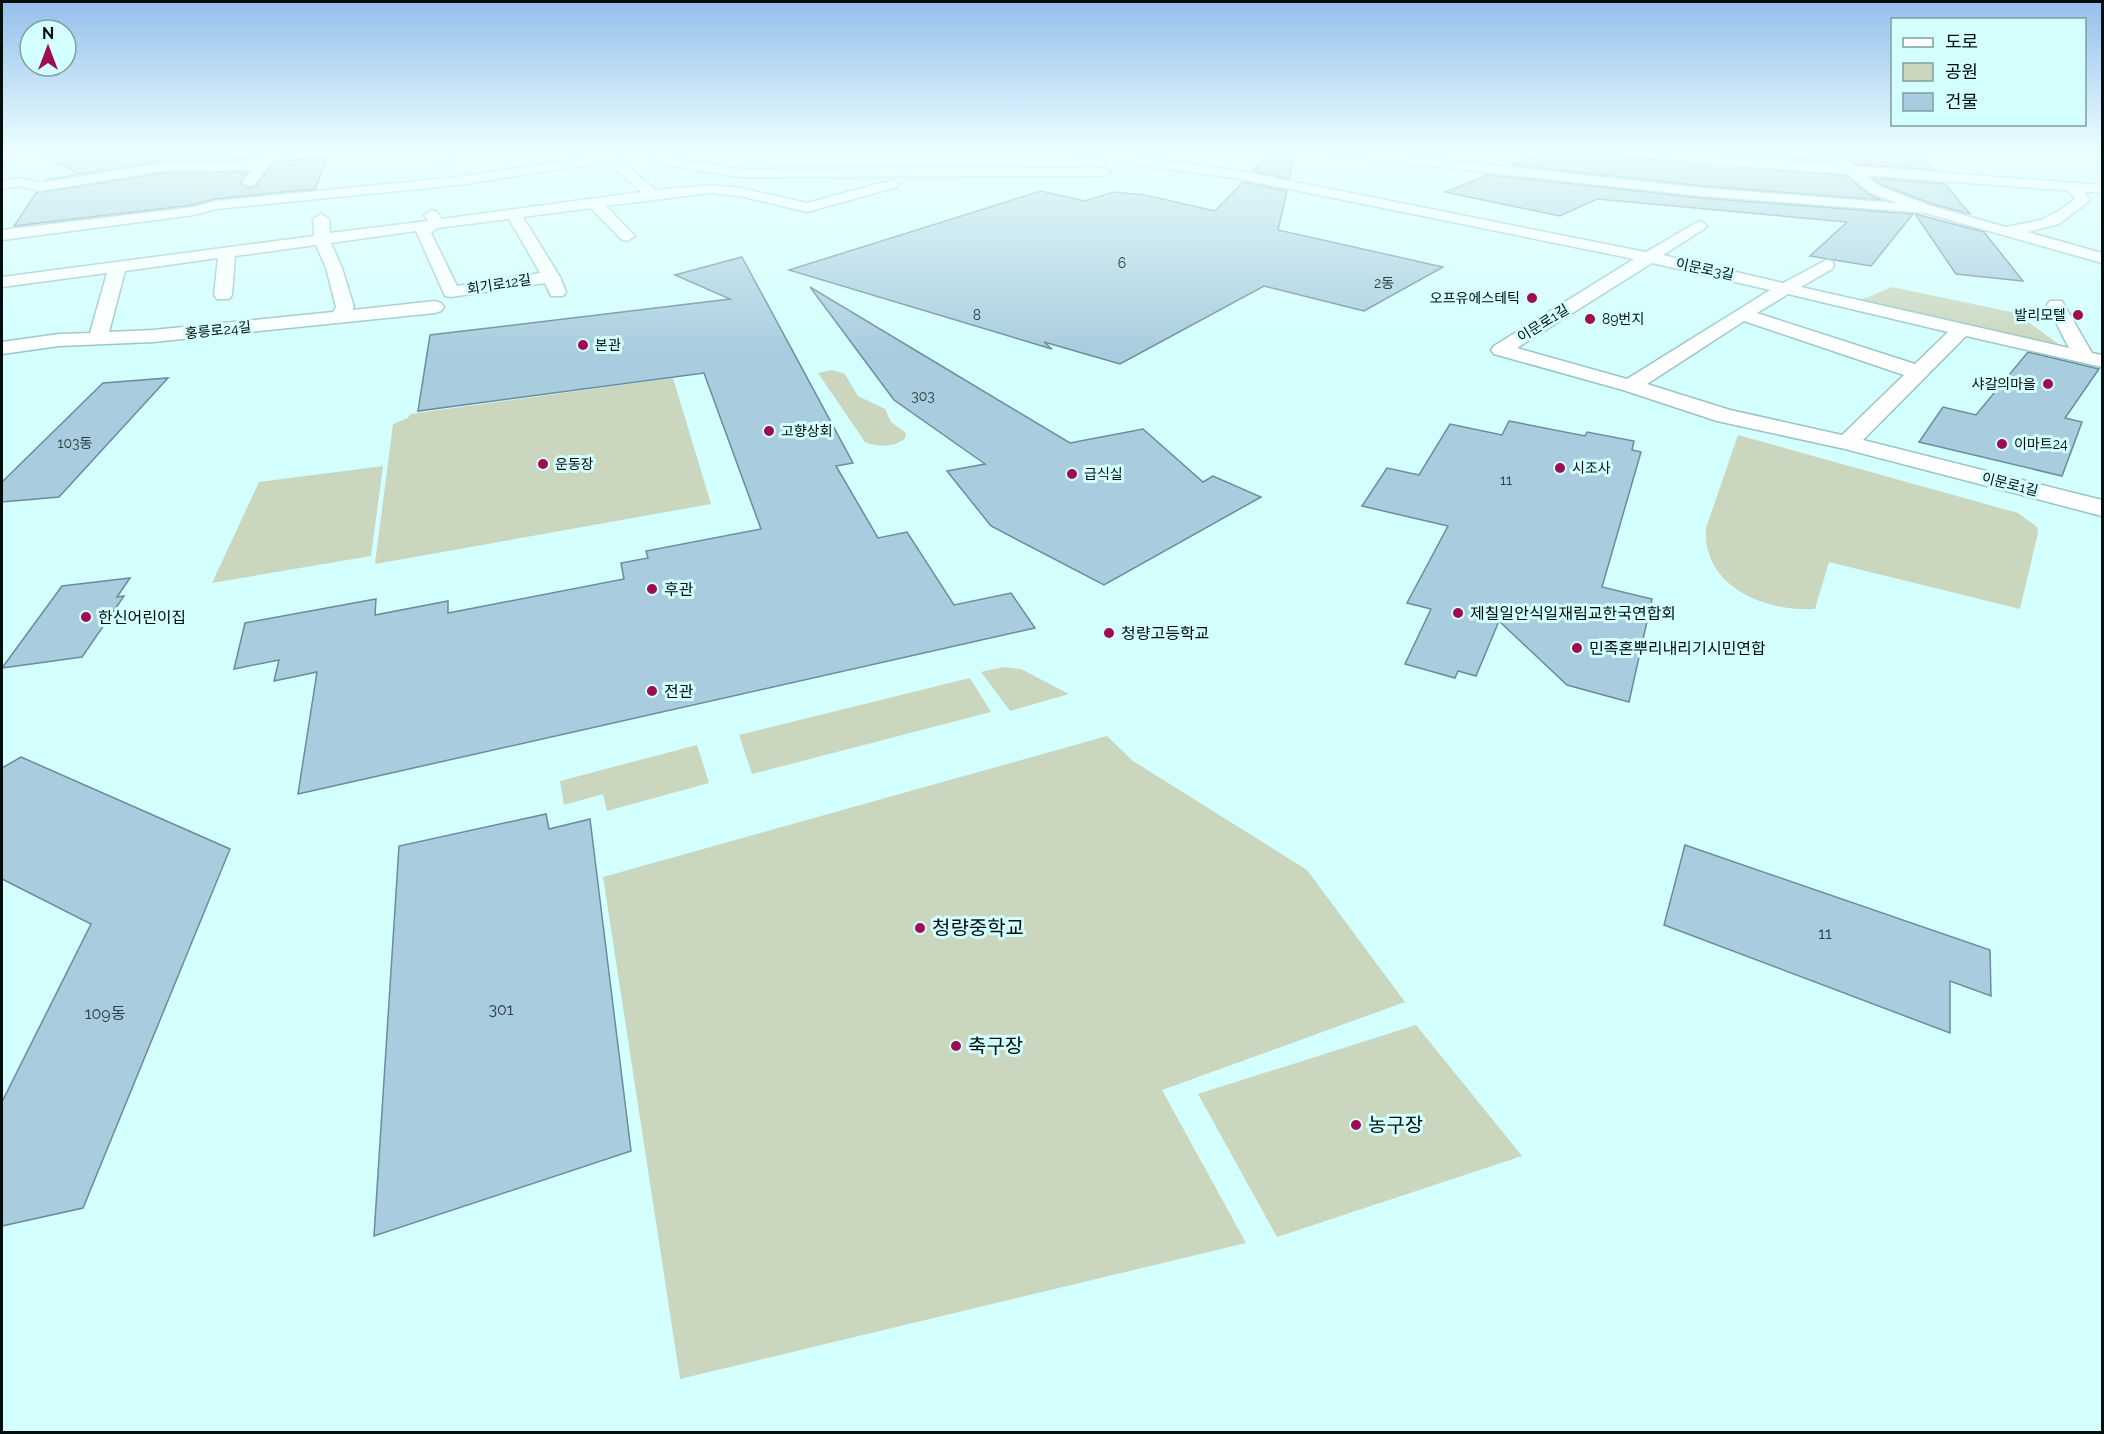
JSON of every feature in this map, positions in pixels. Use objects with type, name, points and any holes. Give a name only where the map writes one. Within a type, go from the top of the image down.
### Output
[{"type":"street","points":[[2,235],[139,218]]},
{"type":"street","points":[[179,259],[192,218]]},
{"type":"street","points":[[321,218],[322,240],[334,268],[345,308],[339,318]]},
{"type":"street","name":"회기로12길","points":[[434,218],[436,222],[423,232],[451,292],[554,284],[515,218]]},
{"type":"street","points":[[2,283],[491,218]]},
{"type":"street","points":[[609,218],[627,236]]},
{"type":"street","name":"이문로3길","points":[[1454,218],[1648,257],[2093,358]]},
{"type":"street","points":[[1958,218],[2103,258]]},
{"type":"street","points":[[2008,232],[2015,228],[2034,227],[2058,218]]},
{"type":"street","name":"이문로1길","points":[[1699,226],[1501,350],[1630,386],[1725,416],[1847,443],[2103,508]]},
{"type":"street","points":[[221,312],[227,253]]},
{"type":"street","points":[[1630,386],[1742,314],[1826,265]]},
{"type":"street","points":[[98,339],[117,267]]},
{"type":"street","points":[[2056,304],[2093,358]]},
{"type":"street","name":"홍릉로24길","points":[[2,348],[59,340],[98,339],[221,312],[339,318],[435,307]]},
{"type":"street","points":[[1742,314],[1917,372]]},
{"type":"street","points":[[1847,443],[1963,328]]},
{"type":"green space","points":[[1892,287],[2016,313],[2071,353],[1854,303]]},
{"type":"green space","points":[[832,370],[845,374],[858,396],[885,409],[891,422],[906,433],[905,438],[896,444],[886,446],[865,442],[818,373]]},
{"type":"green space","name":"운동장","points":[[673,378],[711,504],[375,564],[393,424],[408,418],[410,414]]},
{"type":"green space","points":[[1738,435],[2018,513],[2037,527],[2038,533],[2020,609],[1829,562],[1815,609],[1777,606],[1741,592],[1714,566],[1708,549],[1706,528]]},
{"type":"green space","points":[[383,466],[371,556],[212,583],[259,482]]},
{"type":"green space","points":[[1003,667],[1021,669],[1069,694],[1010,711],[981,672]]},
{"type":"green space","points":[[970,678],[991,712],[752,774],[739,735]]},
{"type":"green space","name":"축구장","points":[[1107,736],[1133,761],[1307,870],[1405,1002],[1162,1090],[1246,1243],[680,1379],[603,877]]},
{"type":"green space","points":[[697,745],[709,783],[607,811],[603,794],[564,805],[560,781]]},
{"type":"green space","name":"농구장","points":[[1416,1025],[1522,1156],[1277,1237],[1198,1094]]},
{"type":"building","points":[[19,218],[83,218],[14,226]]},
{"type":"building","points":[[955,218],[1281,218],[1278,230],[1443,267],[1364,311],[1264,286],[1120,364],[1044,342],[1052,349],[789,270]]},
{"type":"building","points":[[1803,218],[1910,218],[1871,266],[1810,256],[1847,222]]},
{"type":"building","points":[[1918,218],[1930,218],[1984,232],[2023,281],[1956,274]]},
{"type":"building","points":[[742,257],[853,463],[836,466],[878,538],[907,532],[954,605],[1011,593],[1035,628],[298,794],[317,672],[274,681],[279,660],[234,669],[245,623],[376,599],[375,615],[448,601],[448,613],[624,579],[621,563],[648,558],[646,551],[761,529],[704,373],[418,411],[430,335],[730,299],[675,275]]},
{"type":"building","points":[[810,287],[1070,443],[1143,429],[1203,482],[1213,476],[1261,497],[1104,585],[991,526],[947,471],[985,464],[894,400]]},
{"type":"building","points":[[2028,352],[2099,369],[2065,418],[2082,422],[2062,476],[1919,442],[1943,407],[1976,415]]},
{"type":"building","points":[[168,378],[59,497],[2,502],[2,482],[103,383]]},
{"type":"building","points":[[1509,421],[1585,436],[1587,432],[1634,441],[1632,450],[1641,452],[1602,587],[1652,599],[1629,702],[1567,685],[1499,621],[1476,676],[1458,671],[1455,678],[1405,664],[1431,609],[1407,603],[1448,526],[1362,506],[1387,468],[1419,475],[1450,424],[1502,435]]},
{"type":"building","points":[[130,578],[117,597],[124,596],[82,657],[2,668],[62,586]]},
{"type":"building","points":[[21,757],[230,849],[83,1208],[2,1226],[2,1102],[91,924],[2,879],[2,768]]},
{"type":"building","points":[[546,814],[549,829],[590,819],[631,1151],[374,1236],[399,846]]},
{"type":"building","points":[[1685,845],[1990,950],[1991,996],[1950,981],[1950,1033],[1664,925]]},
{"type":"place","name":"오프유에스테틱","points":[[1532,298]]},
{"type":"place","name":"발리모텔","points":[[2078,315]]},
{"type":"place","name":"89번지","points":[[1590,319]]},
{"type":"place","name":"본관","points":[[583,345]]},
{"type":"place","name":"샤갈의마을","points":[[2048,384]]},
{"type":"place","name":"고향상회","points":[[769,431]]},
{"type":"place","name":"이마트24","points":[[2002,444]]},
{"type":"place","name":"운동장","points":[[543,464]]},
{"type":"place","name":"시조사","points":[[1560,468]]},
{"type":"place","name":"급식실","points":[[1072,474]]},
{"type":"place","name":"후관","points":[[652,589]]},
{"type":"place","name":"제칠일안식일재림교한국연합회","points":[[1458,613]]},
{"type":"place","name":"한신어린이집","points":[[86,617]]},
{"type":"place","name":"청량고등학교","points":[[1109,633]]},
{"type":"place","name":"민족혼뿌리내리기시민연합","points":[[1577,648]]},
{"type":"place","name":"전관","points":[[652,691]]},
{"type":"place","name":"청량중학교","points":[[920,928]]},
{"type":"place","name":"축구장","points":[[956,1046]]},
{"type":"place","name":"농구장","points":[[1356,1125]]}]
